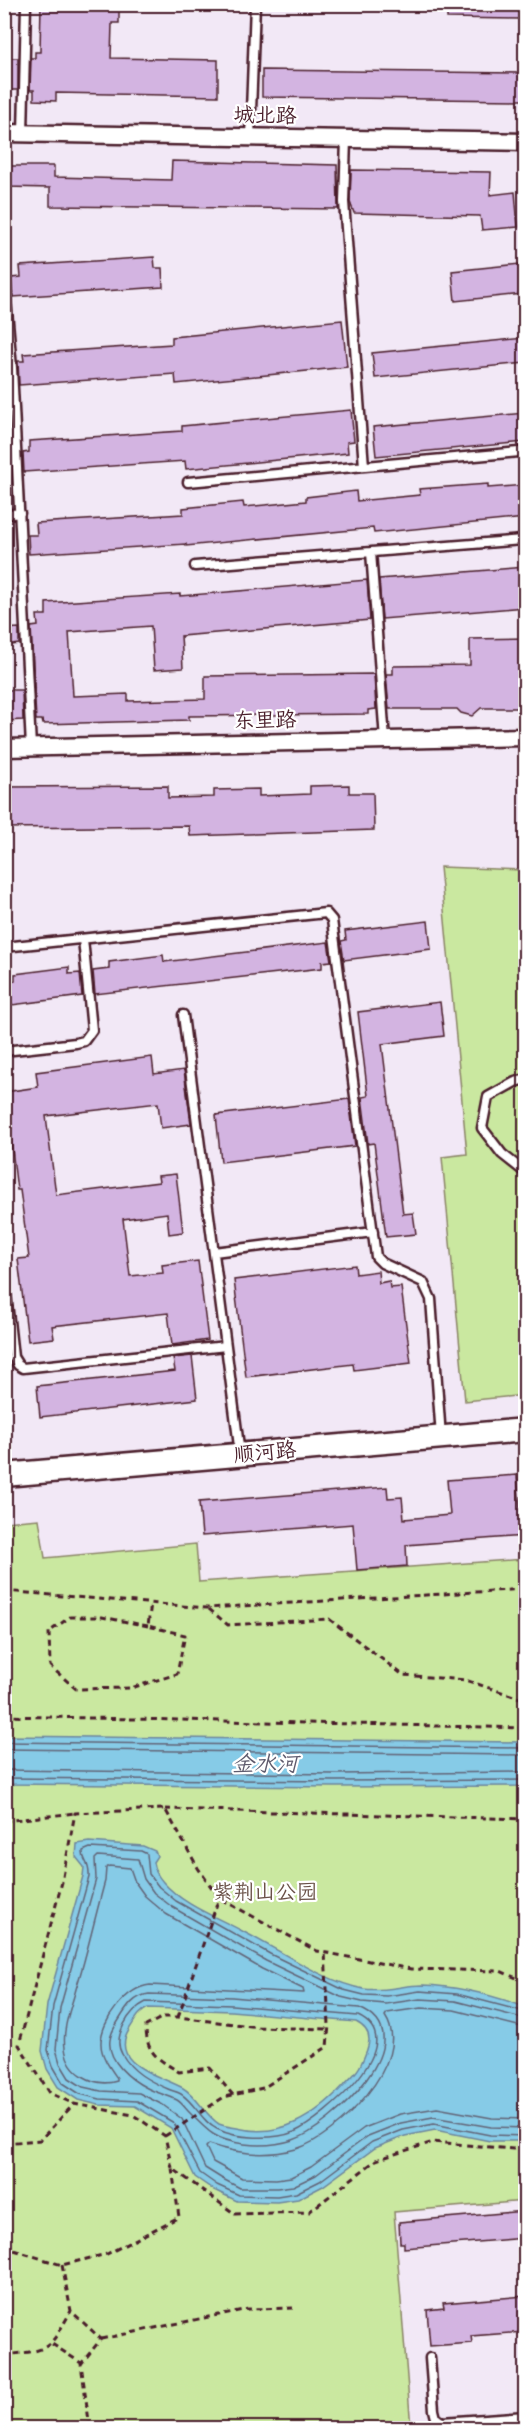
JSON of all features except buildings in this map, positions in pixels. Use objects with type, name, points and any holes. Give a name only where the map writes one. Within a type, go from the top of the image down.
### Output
[{"type":"street","name":"城北路","points":[[4,133],[525,142]]},
{"type":"street","name":"东里路","points":[[4,747],[525,737]]},
{"type":"street","name":"顺河路","points":[[4,1475],[525,1430]]},
{"type":"lane","points":[[23,134],[26,4]]},
{"type":"lane","points":[[250,138],[255,4]]},
{"type":"lane","points":[[346,139],[344,202],[364,466]]},
{"type":"lane","points":[[4,275],[20,513],[31,747]]},
{"type":"lane","points":[[188,482],[519,452]]},
{"type":"lane","points":[[4,514],[20,513]]},
{"type":"lane","points":[[195,566],[522,540]]},
{"type":"lane","points":[[371,552],[385,740]]},
{"type":"lane","points":[[4,947],[326,914],[332,920],[376,1257],[382,1263],[423,1282],[431,1299],[441,1437]]},
{"type":"lane","points":[[4,1051],[76,1043],[84,1041],[92,1030],[82,939]]},
{"type":"lane","points":[[183,1015],[240,1454]]},
{"type":"lane","points":[[525,1079],[488,1097],[482,1128],[502,1154],[525,1173]]},
{"type":"lane","points":[[214,1252],[373,1232]]},
{"type":"lane","points":[[4,1275],[13,1357],[23,1368],[226,1346]]},
{"type":"lane","points":[[430,2358],[436,2418],[442,2422],[491,2424],[525,2416]]},
{"type":"path","points":[[4,1591],[207,1608],[525,1589]]},
{"type":"path","points":[[148,1626],[151,1604]]},
{"type":"path","points":[[207,1608],[228,1625],[329,1619],[403,1675],[465,1680],[525,1700]]},
{"type":"path","points":[[70,1617],[102,1617],[148,1626],[185,1635],[177,1674],[131,1688],[76,1689],[50,1666],[49,1632],[70,1617]]},
{"type":"path","points":[[4,1716],[525,1728]]},
{"type":"path","points":[[165,1809],[198,1868],[219,1898],[317,1951],[411,1969],[500,1971],[525,1982]]},
{"type":"path","points":[[4,1821],[75,1813],[165,1809],[525,1819]]},
{"type":"path","points":[[4,2247],[62,2265],[107,2254],[179,2217],[165,2136],[133,2115],[74,2104],[50,2093],[19,2045],[62,1882],[75,1813]]},
{"type":"path","points":[[178,2017],[219,1898]]},
{"type":"path","points":[[165,2136],[224,2097],[263,2088],[327,2047],[325,1952]]},
{"type":"path","points":[[233,2095],[210,2068],[179,2072],[159,2059],[146,2043],[146,2026],[163,2017],[178,2017],[258,2027],[328,2027]]},
{"type":"path","points":[[4,2143],[40,2140],[74,2104]]},
{"type":"path","points":[[172,2168],[235,2214],[309,2212],[376,2160],[423,2145],[433,2142],[513,2149],[525,2147]]},
{"type":"path","points":[[62,2265],[71,2311],[101,2339]]},
{"type":"path","points":[[90,2428],[81,2364],[101,2339],[248,2309],[297,2308]]},
{"type":"path","points":[[4,2355],[38,2351],[52,2344],[71,2311]]},
{"type":"path","points":[[52,2344],[81,2364]]},
{"type":"green space","points":[[440,867],[525,870],[525,1395],[465,1401],[442,1157],[467,1154]]},
{"type":"green space","name":"紫荆山公园","points":[[39,1519],[45,1558],[196,1544],[199,1582],[525,1559],[525,2201],[394,2212],[411,2428],[5,2428],[5,1522]]},
{"type":"water","name":"金水河","points":[[5,1736],[525,1742],[525,1786],[5,1784]]},
{"type":"water","points":[[89,1842],[143,1846],[155,1851],[157,1856],[153,1862],[156,1872],[163,1882],[181,1898],[333,1980],[371,1990],[423,1985],[449,1987],[488,1995],[525,2007],[525,2141],[490,2141],[435,2130],[405,2136],[375,2148],[323,2186],[298,2199],[277,2202],[237,2201],[214,2190],[195,2177],[171,2128],[135,2106],[99,2105],[78,2100],[58,2087],[47,2069],[42,2051],[47,2005],[83,1876],[84,1867],[76,1857],[77,1844]],"holes":[[[148,2008],[231,2011],[356,2022],[366,2030],[368,2046],[356,2072],[333,2096],[309,2115],[283,2127],[253,2131],[219,2124],[209,2116],[188,2091],[139,2067],[125,2051],[125,2041],[130,2028],[140,2014]]]}]
